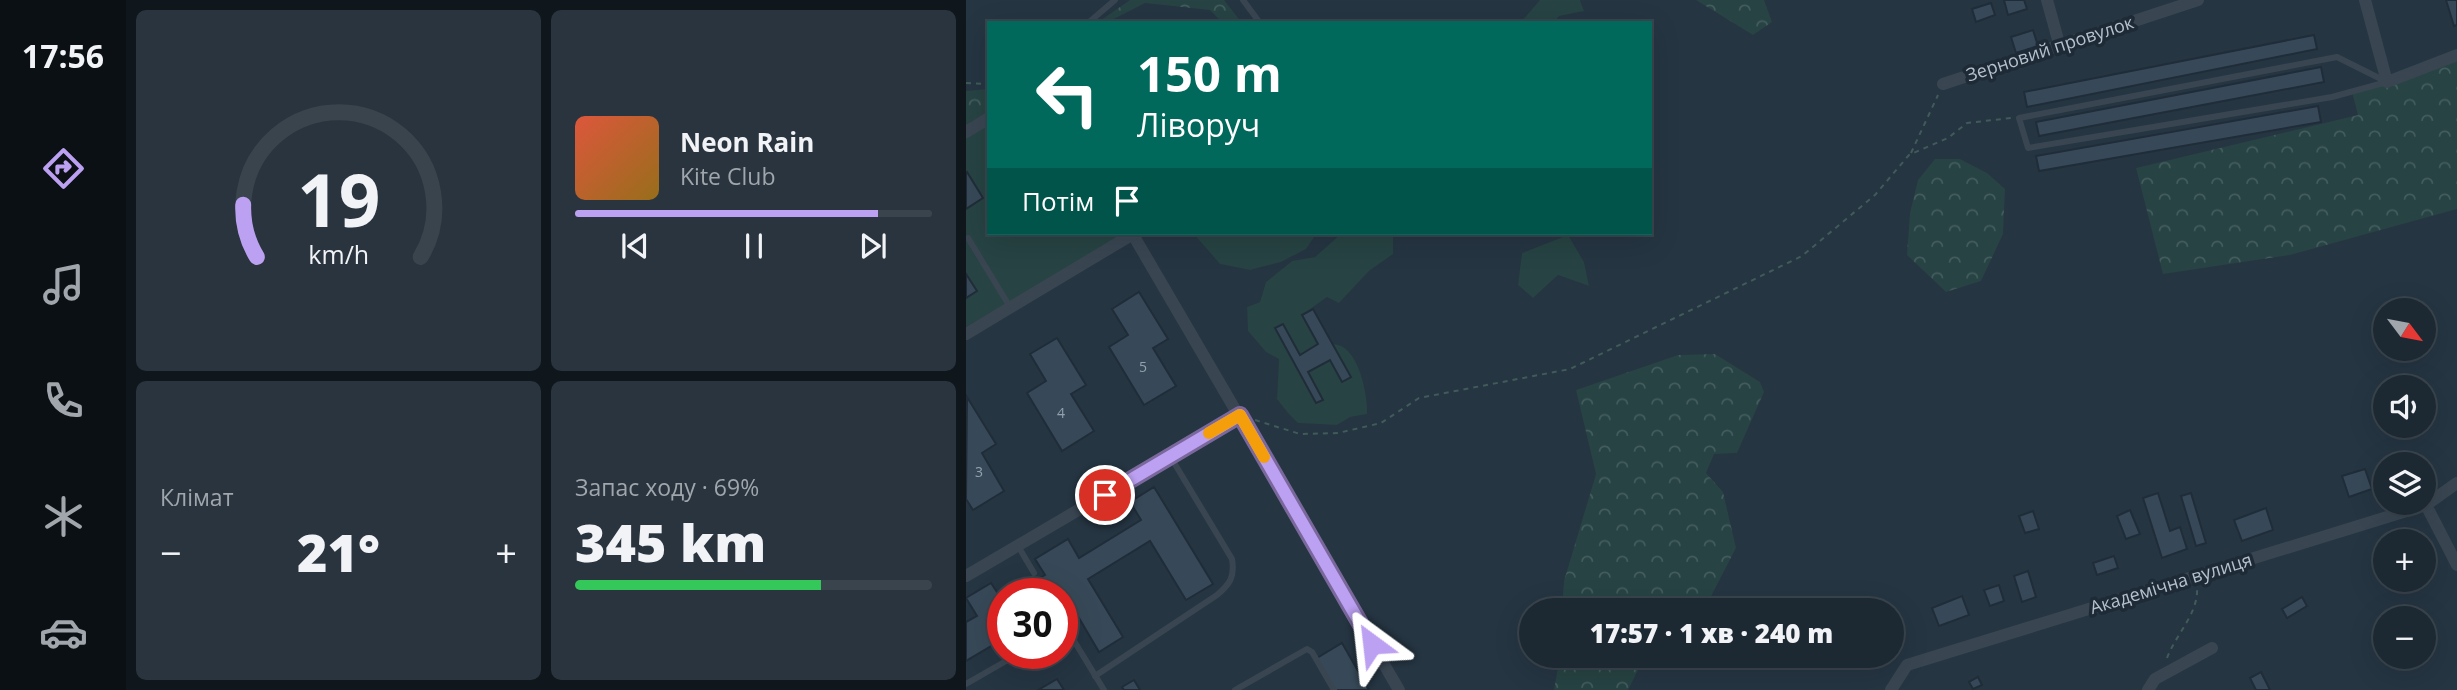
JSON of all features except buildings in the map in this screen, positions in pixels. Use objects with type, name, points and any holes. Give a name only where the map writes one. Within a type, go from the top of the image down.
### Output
[{"type":"street","points":[[2047,0],[2060,47]]},
{"type":"street","name":"Зерновий провулок","points":[[1943,84],[2198,0]]},
{"type":"street","points":[[2365,0],[2386,82],[2457,55]]},
{"type":"street","points":[[966,132],[987,119]]},
{"type":"street","points":[[966,334],[1130,235]]},
{"type":"street","points":[[1133,235],[1399,690]]},
{"type":"street","points":[[966,576],[1240,415]]},
{"type":"street","name":"Академічна вулиця","points":[[2436,498],[2457,483]]},
{"type":"street","name":"Академічна вулиця","points":[[1891,690],[1907,665],[2394,515]]},
{"type":"street","points":[[2431,515],[2457,565]]},
{"type":"street","points":[[2148,690],[2155,679],[2212,649]]},
{"type":"lane","points":[[1090,21],[1115,0]]},
{"type":"lane","points":[[1243,0],[1259,21]]},
{"type":"lane","points":[[2337,57],[2386,82],[2332,97],[2028,148],[2019,118],[2337,57]]},
{"type":"lane","points":[[968,238],[1010,307]]},
{"type":"lane","points":[[1095,676],[1217,596],[1230,584],[1234,571],[1232,559],[1170,456]]},
{"type":"lane","points":[[1017,546],[1034,573]]},
{"type":"lane","points":[[1078,649],[1104,690]]},
{"type":"lane","points":[[1235,690],[1304,649],[1312,652],[1334,690]]},
{"type":"lane","points":[[966,684],[992,669]]},
{"type":"path","points":[[966,83],[987,84]]},
{"type":"path","points":[[1240,415],[1300,434],[1338,433],[1381,423],[1419,398],[1570,369],[1802,256],[1875,195],[1909,155],[1943,84]]},
{"type":"path","points":[[1909,155],[1948,138],[1967,123],[2019,118]]},
{"type":"path","points":[[2161,676],[2169,653],[2198,599],[2194,577]]},
{"type":"green space","points":[[1130,0],[1224,0],[1240,21],[1221,21],[1210,10],[1145,3],[1110,21],[1100,21]]},
{"type":"green space","points":[[1540,0],[1580,0],[1584,11],[1559,16],[1555,21],[1522,21]]},
{"type":"green space","points":[[1696,0],[1764,0],[1772,22],[1753,35]]},
{"type":"green space","points":[[2457,55],[2457,209],[2290,255],[2163,274],[2136,168],[2358,115],[2352,92]]},
{"type":"green space","points":[[987,89],[987,119],[966,132],[966,91]]},
{"type":"green space","points":[[987,124],[987,235],[1123,235],[966,327],[966,136]]},
{"type":"green space","points":[[1935,159],[1960,159],[1987,173],[2005,189],[2003,234],[1981,281],[1946,292],[1907,255],[1910,213],[1918,180]]},
{"type":"green space","points":[[1195,235],[1316,235],[1306,249],[1281,262],[1250,270],[1220,264]]},
{"type":"green space","points":[[1340,235],[1393,235],[1393,254],[1369,271],[1339,303],[1327,297],[1302,315],[1318,344],[1300,355],[1283,324],[1275,328],[1316,403],[1322,400],[1308,372],[1330,360],[1342,382],[1350,377],[1332,343],[1342,346],[1354,359],[1362,378],[1367,414],[1350,417],[1337,425],[1298,423],[1287,412],[1277,399],[1279,359],[1266,352],[1248,331],[1247,307],[1260,302],[1266,282],[1292,261],[1315,257]]},
{"type":"green space","points":[[1568,235],[1584,262],[1589,286],[1558,275],[1533,298],[1518,285],[1522,253]]},
{"type":"green space","points":[[1715,354],[1760,382],[1764,392],[1737,453],[1714,454],[1706,473],[1723,492],[1736,548],[1710,598],[1563,598],[1564,581],[1596,474],[1576,390],[1678,355]]},
{"type":"green space","points":[[1558,668],[1639,668],[1628,690],[1554,690]]},
{"type":"slow traffic","points":[[1209,433],[1240,415],[1264,457]]},
{"type":"route","points":[[1105,495],[1240,415],[1372,644]]}]
